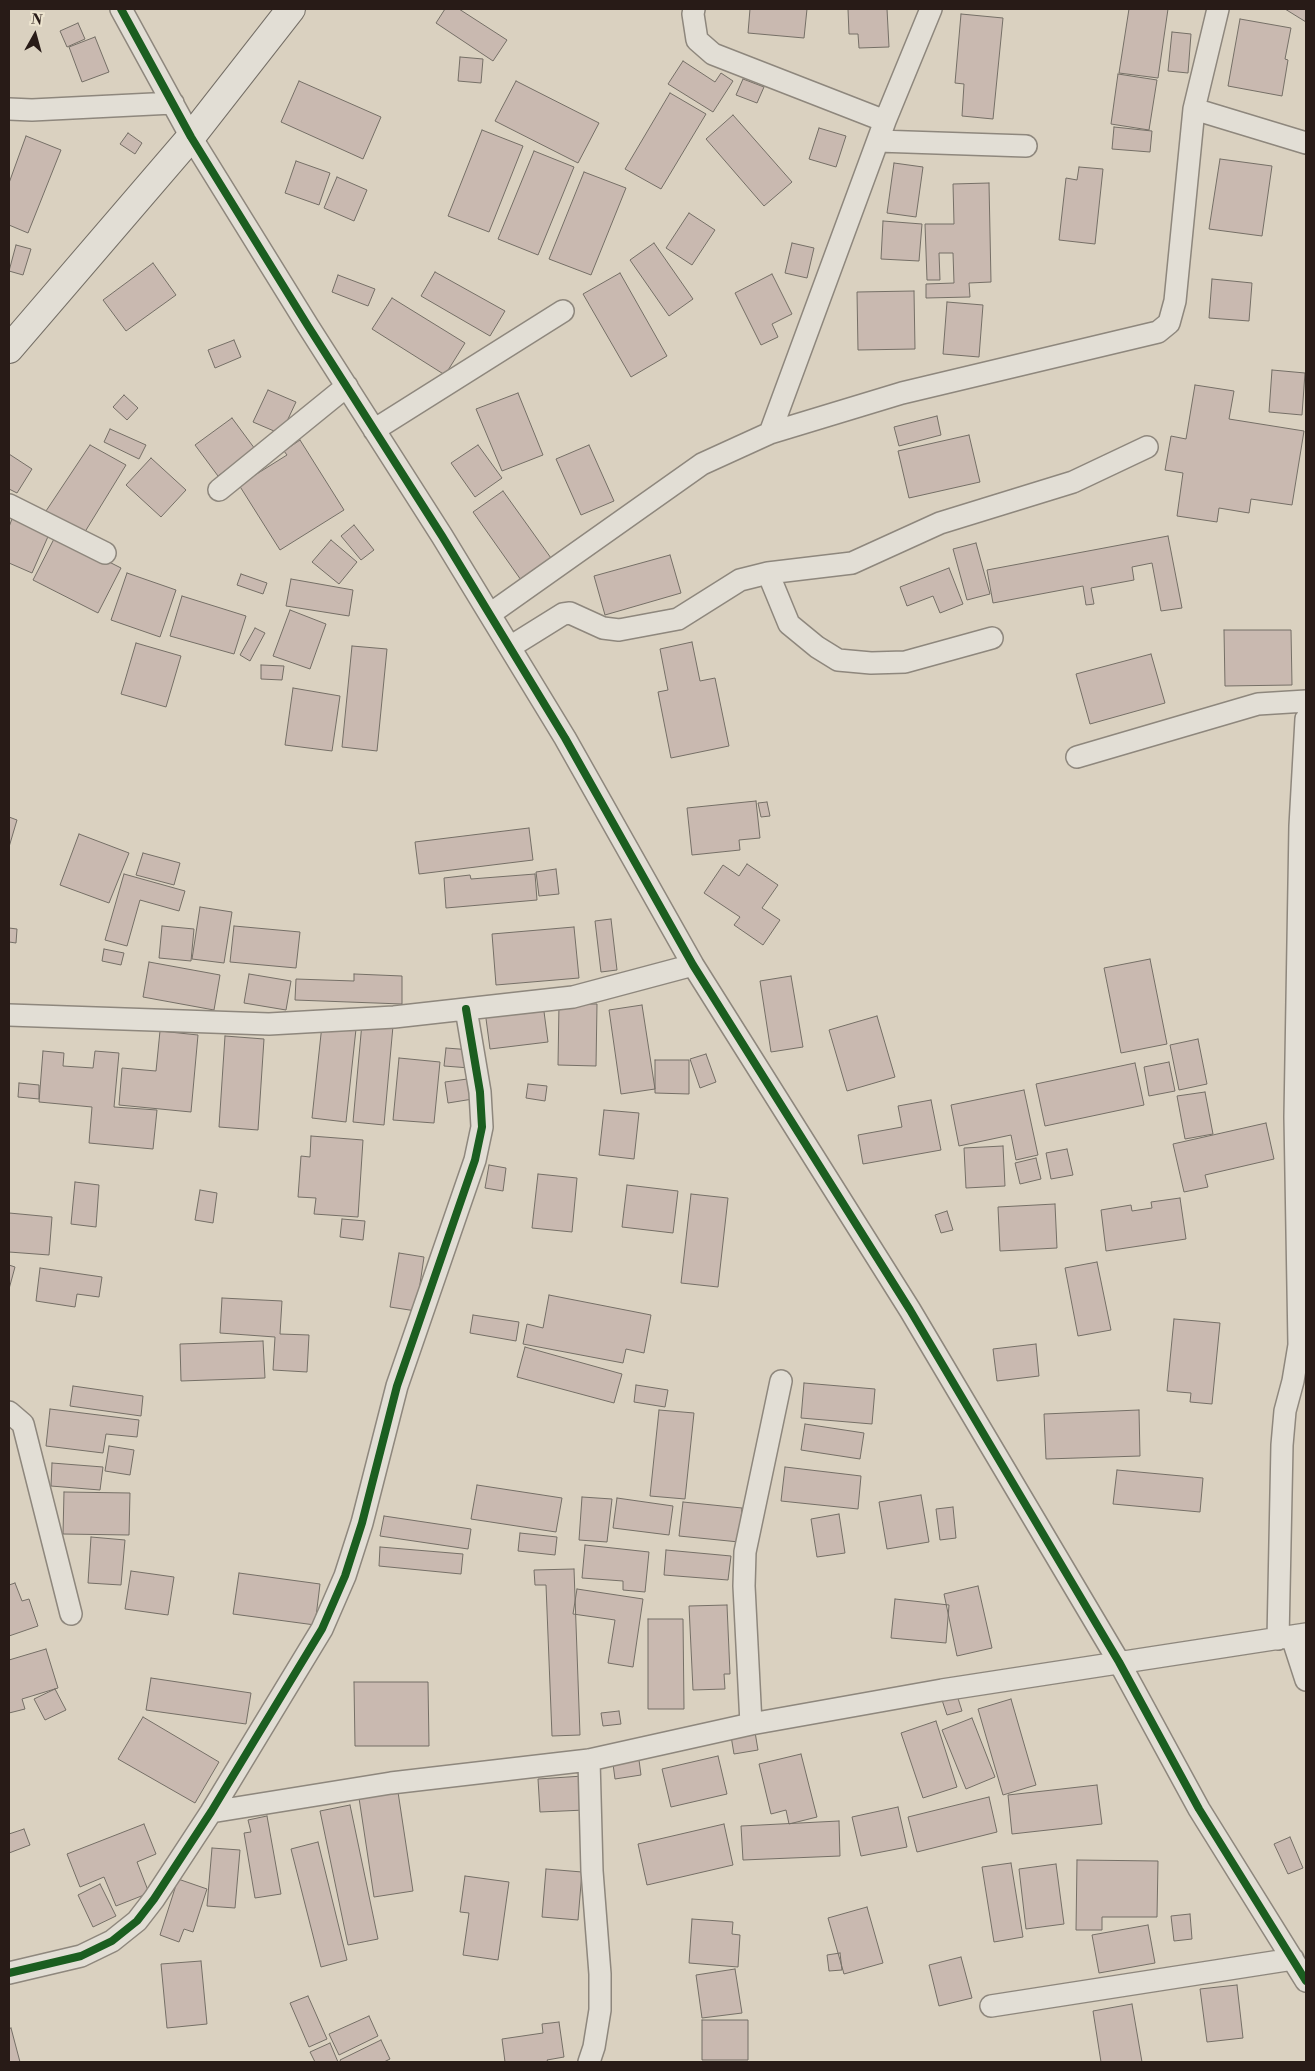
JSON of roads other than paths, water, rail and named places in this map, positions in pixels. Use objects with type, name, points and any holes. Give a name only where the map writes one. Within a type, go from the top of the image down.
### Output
[{"type":"street","points":[[121,9],[192,137],[346,386],[442,536],[565,738],[693,965],[910,1310],[1119,1662],[1199,1809],[1306,1982]]},
{"type":"street","points":[[9,349],[192,137],[291,9]]},
{"type":"street","points":[[694,9],[697,40],[713,54],[885,121]]},
{"type":"street","points":[[770,433],[885,121],[931,9]]},
{"type":"street","points":[[490,614],[702,464],[770,433],[902,393],[1158,332],[1169,323],[1175,301],[1194,109],[1218,9]]},
{"type":"street","points":[[9,110],[173,103]]},
{"type":"street","points":[[1194,109],[1306,143]]},
{"type":"street","points":[[878,141],[1026,146]]},
{"type":"street","points":[[374,430],[564,311]]},
{"type":"street","points":[[219,490],[346,386]]},
{"type":"street","points":[[510,647],[563,614],[570,614],[603,628],[619,630],[678,620],[740,580],[768,573],[852,563],[940,523],[1072,482],[1148,447]]},
{"type":"street","points":[[9,505],[104,553]]},
{"type":"street","points":[[768,573],[789,624],[817,647],[838,660],[872,664],[905,662],[992,638]]},
{"type":"street","points":[[1077,758],[1258,704],[1306,701]]},
{"type":"street","points":[[1306,719],[1300,826],[1301,1117],[1299,1345],[1293,1381],[1285,1411],[1282,1445],[1292,1637],[1306,1680]]},
{"type":"street","points":[[9,1015],[268,1024],[394,1017],[573,997],[693,965]]},
{"type":"street","points":[[9,1973],[81,1956],[112,1941],[137,1921],[154,1899],[211,1812],[322,1629],[345,1576],[362,1524],[397,1386],[474,1160],[482,1127],[480,1092],[466,1009]]},
{"type":"street","points":[[751,1724],[744,1586],[745,1552],[781,1381]]},
{"type":"street","points":[[9,1412],[23,1424],[71,1614]]},
{"type":"street","points":[[211,1812],[392,1782],[589,1760],[751,1724],[942,1690],[1292,1637]]},
{"type":"street","points":[[589,1760],[592,1870],[600,1974],[600,2010],[594,2046],[589,2062]]},
{"type":"street","points":[[991,2006],[1293,1960]]}]
